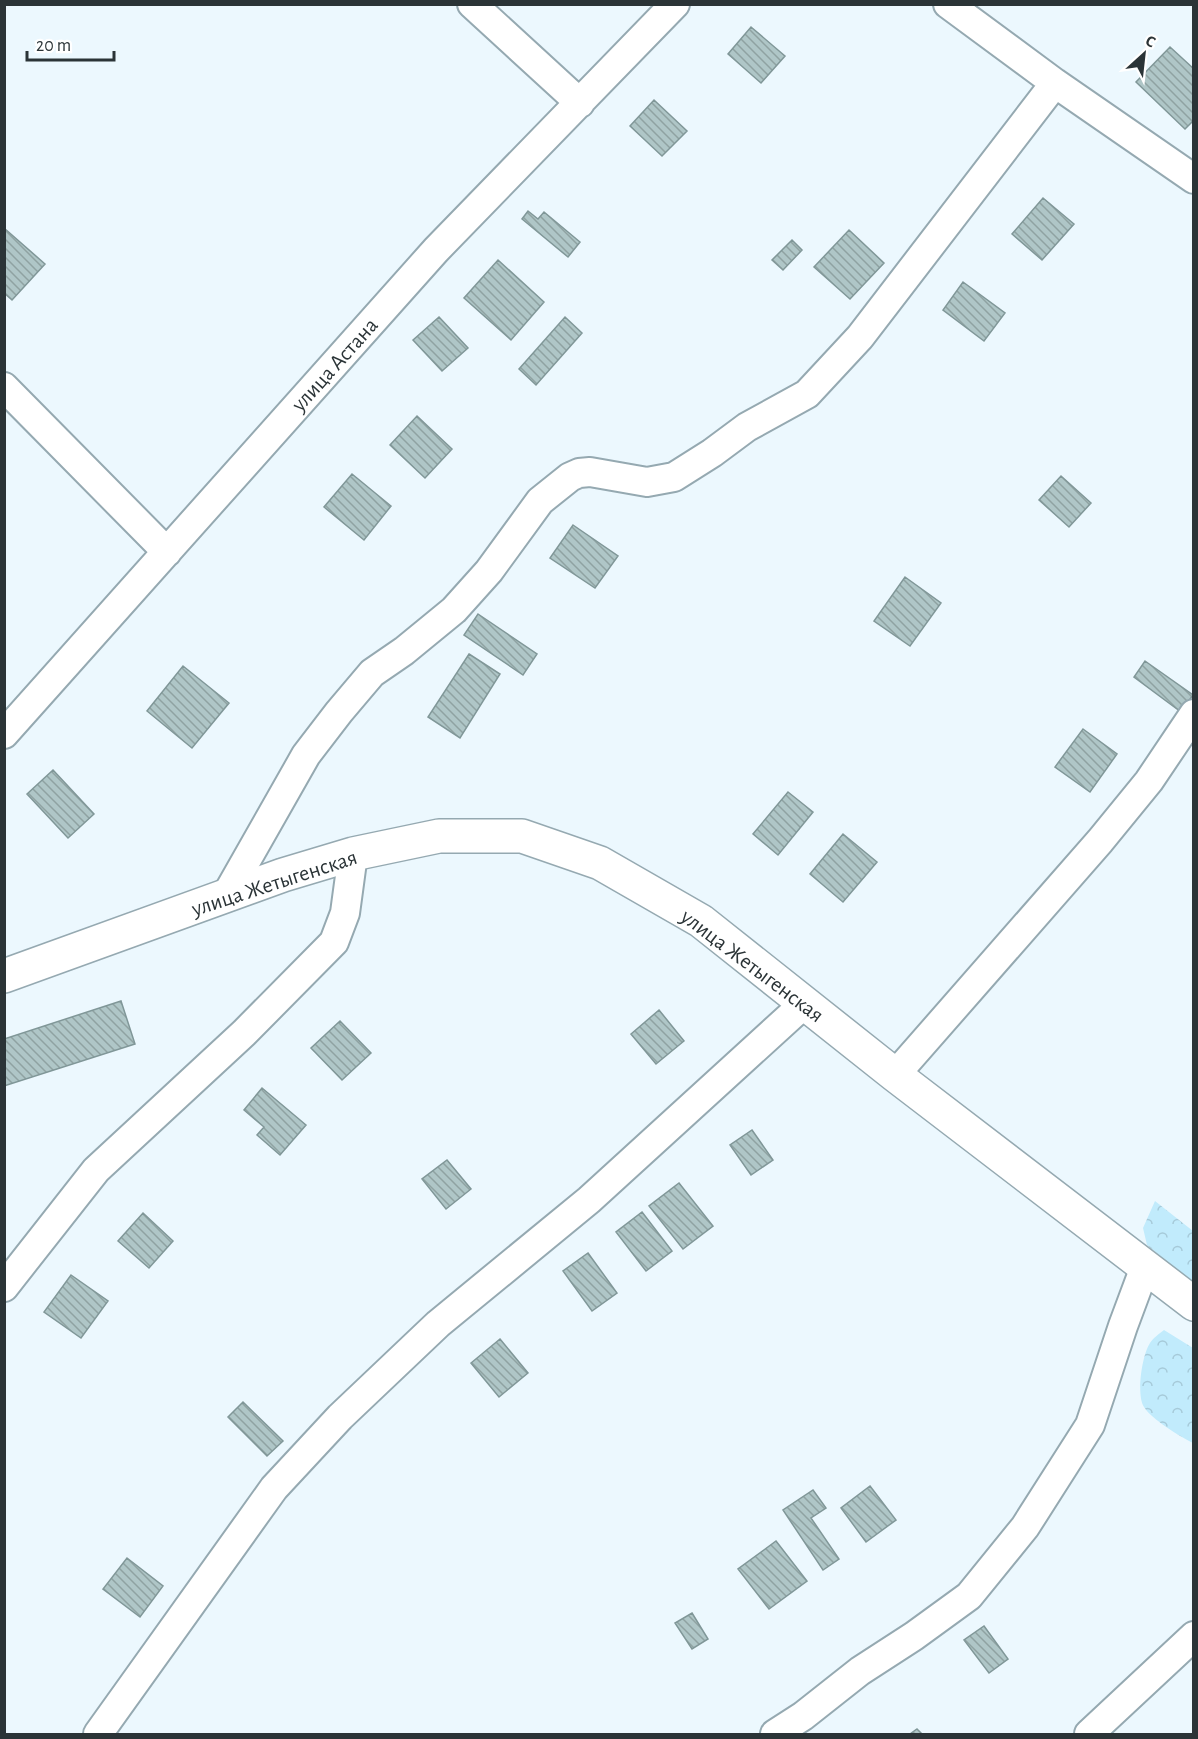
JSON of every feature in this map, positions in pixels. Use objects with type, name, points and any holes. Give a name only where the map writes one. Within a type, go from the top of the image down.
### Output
[{"type":"main road","name":"улица Жетыгенская","points":[[4,976],[283,875],[353,854],[439,836],[522,836],[600,862],[701,921],[895,1075],[1194,1304]]},
{"type":"street","points":[[472,4],[580,103]]},
{"type":"street","name":"улица Астана","points":[[4,734],[436,250],[675,4]]},
{"type":"street","points":[[948,4],[1055,83],[1194,178]]},
{"type":"street","points":[[226,896],[306,755],[339,712],[372,673],[404,651],[454,610],[489,571],[540,501],[570,477],[579,473],[591,472],[647,482],[674,477],[747,428],[807,394],[860,337],[1055,83]]},
{"type":"street","points":[[4,387],[167,552]]},
{"type":"street","points":[[895,1075],[1100,841],[1149,781],[1194,714]]},
{"type":"street","points":[[4,1287],[96,1170],[244,1033],[334,942],[345,913],[353,854]]},
{"type":"street","points":[[98,1734],[274,1488],[340,1417],[438,1324],[589,1200],[805,1004]]},
{"type":"street","points":[[774,1734],[969,1596],[1025,1527],[1090,1425],[1145,1267]]},
{"type":"street","points":[[1089,1734],[1194,1636]]},
{"type":"green space","points":[[1155,1201],[1193,1231],[1193,1283],[1147,1245],[1143,1228]]},
{"type":"green space","points":[[1164,1330],[1193,1348],[1193,1443],[1153,1417],[1144,1407],[1140,1394],[1141,1375],[1147,1349],[1151,1341]]},
{"type":"building","points":[[751,27],[785,56],[761,83],[728,54]]},
{"type":"building","points":[[1170,47],[1194,69],[1194,120],[1185,129],[1136,82]]},
{"type":"building","points":[[654,100],[687,131],[662,156],[630,126]]},
{"type":"building","points":[[1043,198],[1074,224],[1042,260],[1012,234]]},
{"type":"building","points":[[528,211],[538,219],[544,212],[580,242],[568,257],[522,219]]},
{"type":"building","points":[[4,228],[45,264],[12,300],[4,293]]},
{"type":"building","points":[[849,230],[884,263],[850,299],[814,267]]},
{"type":"building","points":[[792,240],[802,250],[783,270],[772,260]]},
{"type":"building","points":[[498,260],[544,302],[511,340],[464,298]]},
{"type":"building","points":[[963,282],[1005,313],[984,341],[943,310]]},
{"type":"building","points":[[439,317],[468,348],[442,371],[413,340]]},
{"type":"building","points":[[565,317],[582,333],[536,385],[519,369]]},
{"type":"building","points":[[417,416],[452,449],[425,478],[390,445]]},
{"type":"building","points":[[352,474],[391,506],[364,540],[324,507]]},
{"type":"building","points":[[1061,476],[1091,503],[1069,527],[1039,500]]},
{"type":"building","points":[[573,525],[618,556],[595,588],[550,558]]},
{"type":"building","points":[[905,577],[941,603],[910,646],[874,621]]},
{"type":"building","points":[[478,614],[537,654],[523,675],[464,635]]},
{"type":"building","points":[[469,654],[500,674],[460,738],[428,717]]},
{"type":"building","points":[[1145,661],[1193,695],[1181,712],[1134,677]]},
{"type":"building","points":[[183,666],[229,703],[192,748],[147,711]]},
{"type":"building","points":[[1083,729],[1117,754],[1090,792],[1055,767]]},
{"type":"building","points":[[53,770],[94,814],[68,838],[27,794]]},
{"type":"building","points":[[788,792],[813,812],[778,855],[753,834]]},
{"type":"building","points":[[843,834],[877,862],[843,902],[810,874]]},
{"type":"building","points":[[121,1001],[135,1044],[4,1086],[4,1039]]},
{"type":"building","points":[[659,1010],[684,1041],[656,1064],[631,1034]]},
{"type":"building","points":[[340,1021],[371,1053],[342,1080],[311,1048]]},
{"type":"building","points":[[262,1088],[306,1125],[280,1155],[257,1135],[264,1127],[244,1110]]},
{"type":"building","points":[[752,1130],[773,1160],[751,1175],[730,1145]]},
{"type":"building","points":[[447,1160],[471,1189],[446,1209],[422,1179]]},
{"type":"building","points":[[679,1183],[713,1226],[683,1249],[649,1206]]},
{"type":"building","points":[[642,1212],[672,1251],[646,1271],[616,1232]]},
{"type":"building","points":[[143,1213],[173,1241],[149,1268],[118,1241]]},
{"type":"building","points":[[588,1253],[617,1293],[592,1311],[563,1271]]},
{"type":"building","points":[[71,1275],[108,1301],[81,1338],[44,1312]]},
{"type":"building","points":[[500,1339],[528,1373],[499,1397],[471,1363]]},
{"type":"building","points":[[243,1402],[283,1441],[267,1456],[228,1417]]},
{"type":"building","points":[[870,1486],[896,1520],[866,1542],[841,1508]]},
{"type":"building","points":[[813,1490],[826,1508],[811,1518],[839,1559],[823,1570],[783,1510]]},
{"type":"building","points":[[776,1541],[807,1581],[769,1609],[738,1569]]},
{"type":"building","points":[[127,1558],[163,1586],[140,1617],[103,1589]]},
{"type":"building","points":[[692,1613],[708,1639],[692,1649],[675,1623]]},
{"type":"building","points":[[984,1626],[1008,1659],[989,1673],[964,1640]]},
{"type":"building","points":[[917,1729],[922,1734],[910,1734]]}]
